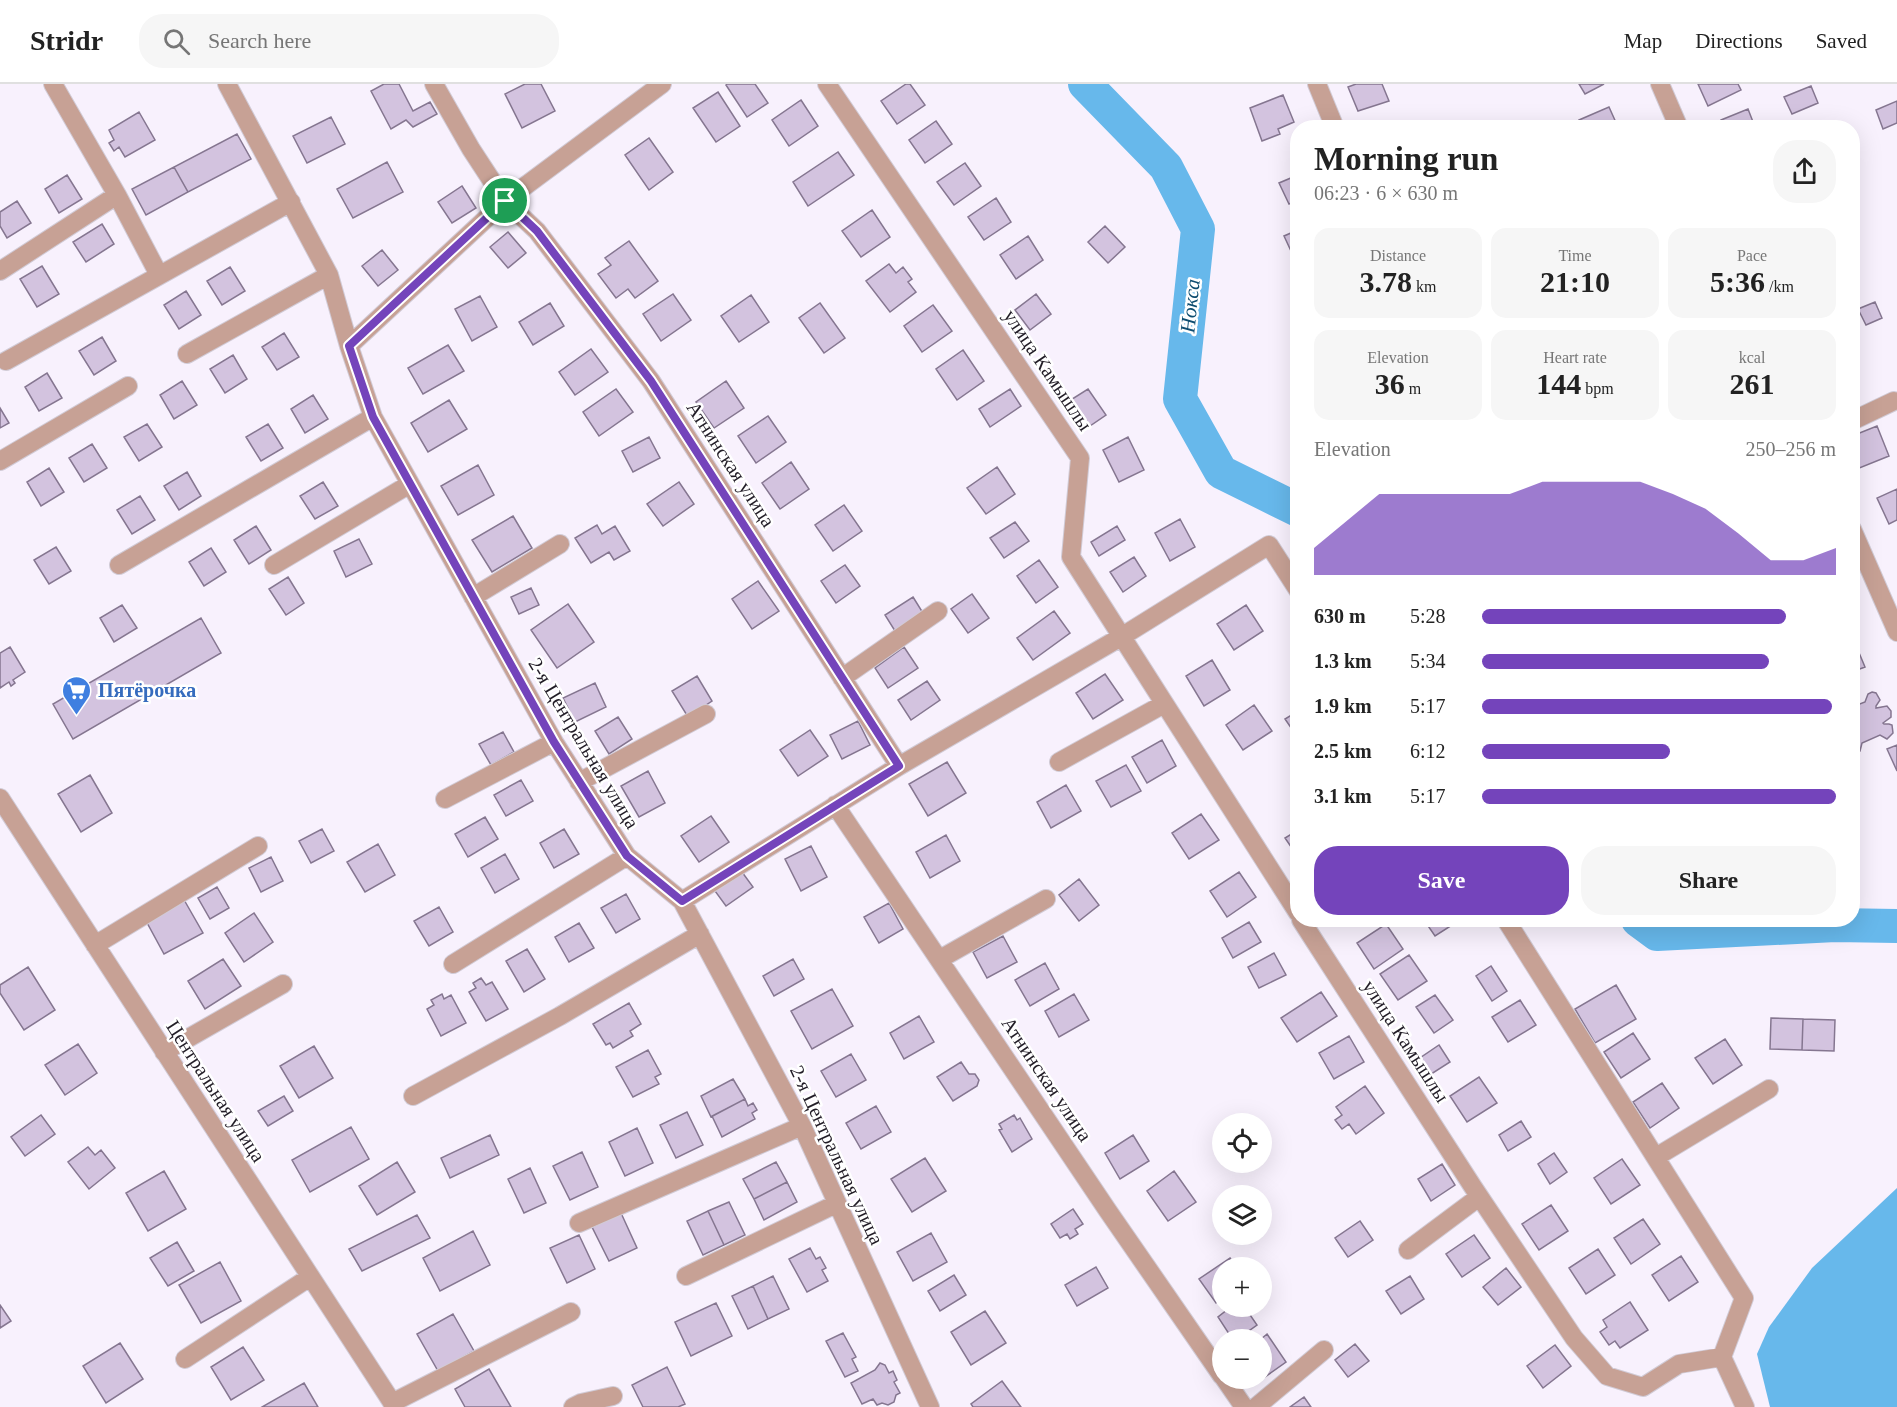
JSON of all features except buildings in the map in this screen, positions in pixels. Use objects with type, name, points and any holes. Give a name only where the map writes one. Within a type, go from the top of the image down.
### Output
[{"type":"street","points":[[54,84],[159,275]]},
{"type":"street","name":"2-я Центральная улица","points":[[227,84],[329,275],[349,346],[373,417],[554,742],[579,782],[627,856],[682,901],[802,1126],[930,1407]]},
{"type":"street","name":"Атнинская улица","points":[[434,84],[505,201],[537,231],[651,381],[899,766]]},
{"type":"street","name":"улица Камышлы","points":[[827,84],[1080,458],[1071,556],[1290,901]]},
{"type":"street","points":[[1317,84],[1332,120]]},
{"type":"street","points":[[1660,84],[1676,120]]},
{"type":"street","points":[[349,346],[505,201],[652,87]]},
{"type":"street","points":[[0,271],[117,195]]},
{"type":"street","points":[[6,361],[291,202]]},
{"type":"street","points":[[187,354],[329,275]]},
{"type":"street","points":[[0,461],[128,386]]},
{"type":"street","points":[[1860,417],[1894,401]]},
{"type":"street","points":[[119,565],[373,417]]},
{"type":"street","points":[[274,565],[410,484]]},
{"type":"street","points":[[473,597],[560,544]]},
{"type":"street","points":[[682,901],[899,766],[1121,637],[1269,545],[1290,578]]},
{"type":"street","points":[[1860,547],[1897,632]]},
{"type":"street","points":[[842,678],[938,611]]},
{"type":"street","points":[[1059,762],[1164,704]]},
{"type":"street","points":[[579,782],[706,714]]},
{"type":"street","points":[[445,799],[554,742]]},
{"type":"street","name":"Центральная улица","points":[[0,798],[394,1405]]},
{"type":"street","name":"Атнинская улица","points":[[836,805],[1108,1211],[1212,1361]]},
{"type":"street","points":[[95,945],[258,846]]},
{"type":"street","points":[[453,964],[627,856]]},
{"type":"street","points":[[940,959],[1046,899]]},
{"type":"street","name":"улица Камышлы","points":[[1306,927],[1476,1192],[1574,1338],[1607,1376],[1643,1387],[1679,1364],[1722,1357]]},
{"type":"street","points":[[1510,927],[1744,1298],[1722,1357],[1745,1407]]},
{"type":"street","points":[[413,1095],[561,1016],[699,934]]},
{"type":"street","points":[[164,1052],[283,984]]},
{"type":"street","points":[[1656,1157],[1769,1089]]},
{"type":"street","points":[[579,1223],[802,1126]]},
{"type":"street","points":[[1408,1250],[1476,1192]]},
{"type":"street","points":[[686,1276],[836,1204]]},
{"type":"street","points":[[185,1359],[310,1277]]},
{"type":"street","points":[[394,1405],[571,1312]]},
{"type":"street","points":[[1256,1407],[1324,1350]]},
{"type":"street","name":"Атнинская улица","points":[[1231,1389],[1244,1407]]},
{"type":"street","points":[[573,1407],[613,1396]]},
{"type":"water","points":[[1897,1188],[1897,1407],[1770,1407],[1757,1354],[1769,1327],[1812,1268]]},
{"type":"waterway","name":"Нокса","points":[[1085,84],[1166,167],[1198,229],[1180,399],[1221,472],[1290,506]]},
{"type":"waterway","name":"Нокса","points":[[1860,925],[1897,926]]},
{"type":"waterway","name":"Нокса","points":[[1648,927],[1657,934],[1795,927]]},
{"type":"place","name":"Пятёрочка","points":[[77,716]]},
{"type":"route","points":[[505,201],[537,231],[651,381],[899,766],[682,901],[627,856],[554,742],[373,417],[349,346],[505,201]]}]
